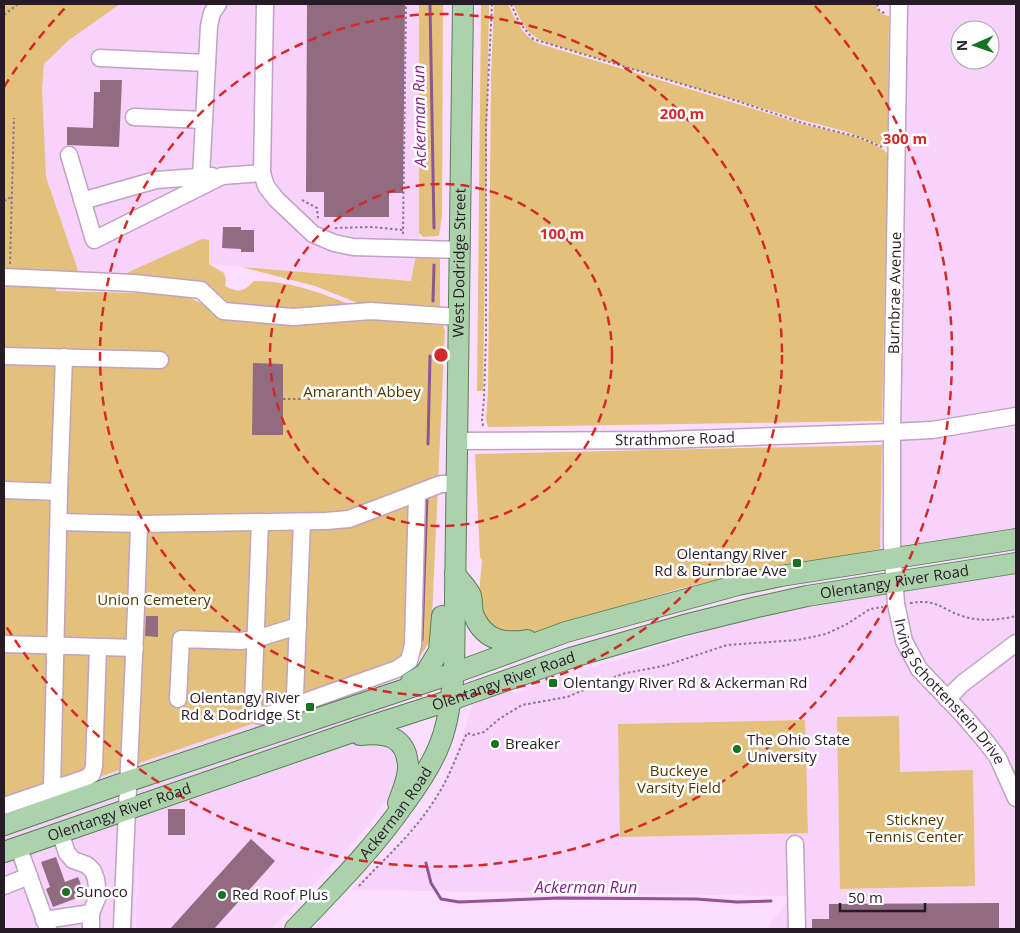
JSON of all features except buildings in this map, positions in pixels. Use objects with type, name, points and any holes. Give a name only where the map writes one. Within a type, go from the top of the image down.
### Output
[{"type":"main road","name":"West Dodridge Street","points":[[454,673],[463,4]]},
{"type":"main road","points":[[394,693],[425,674],[439,651],[446,563],[456,531]]},
{"type":"main road","name":"Olentangy River Road","points":[[4,825],[129,781],[454,673],[566,632],[738,585],[781,576],[1016,539]]},
{"type":"main road","name":"Olentangy River Road","points":[[11,849],[570,658],[684,625],[756,607],[893,582],[1016,563]]},
{"type":"main road","points":[[454,574],[471,596],[473,615],[480,626],[494,638],[506,642],[515,642],[566,632]]},
{"type":"main road","name":"Ackerman Road","points":[[295,929],[368,852],[422,779],[441,741],[451,700],[454,673]]},
{"type":"main road","points":[[336,738],[383,734],[402,744],[409,766],[392,822]]},
{"type":"street","points":[[201,177],[209,26],[212,13],[218,4]]},
{"type":"street","points":[[265,4],[262,173],[266,186],[276,199],[313,234],[334,244],[353,247],[460,250]]},
{"type":"street","name":"Burnbrae Avenue","points":[[893,582],[892,432],[899,4]]},
{"type":"street","points":[[100,58],[207,63]]},
{"type":"street","points":[[134,117],[204,120]]},
{"type":"street","points":[[69,155],[94,240],[222,176]]},
{"type":"street","points":[[82,201],[156,180],[262,173]]},
{"type":"street","points":[[7,277],[134,283],[201,290],[223,311],[293,317],[371,311],[459,318]]},
{"type":"street","points":[[4,356],[160,360]]},
{"type":"street","points":[[52,789],[64,357]]},
{"type":"street","name":"Strathmore Road","points":[[457,441],[662,440],[892,432],[932,430],[1016,416]]},
{"type":"street","points":[[59,522],[139,524],[302,522],[349,519],[441,484],[457,484]]},
{"type":"street","points":[[4,490],[59,492]]},
{"type":"street","points":[[260,522],[252,704],[254,711],[258,715],[264,716],[397,669],[409,661],[413,645],[417,493]]},
{"type":"street","points":[[297,705],[295,695],[302,522]]},
{"type":"street","points":[[122,929],[139,524]]},
{"type":"street","name":"Irving Schottenstein Drive","points":[[893,582],[904,641],[910,656],[919,669],[964,716],[998,758],[1016,798]]},
{"type":"street","points":[[178,699],[181,639],[241,641],[255,639],[298,626]]},
{"type":"street","points":[[947,699],[963,683],[1016,643]]},
{"type":"street","points":[[4,644],[135,648]]},
{"type":"street","points":[[4,806],[86,778],[92,774],[94,766],[98,647]]},
{"type":"street","points":[[11,849],[29,876],[46,924],[91,921],[98,896],[96,879],[93,871],[87,865],[73,860],[67,853],[60,832]]},
{"type":"street","points":[[796,844],[797,929]]},
{"type":"street","points":[[4,886],[29,876]]},
{"type":"street","points":[[96,879],[124,878]]},
{"type":"path","points":[[4,16],[18,4]]},
{"type":"path","points":[[399,248],[403,237],[406,4]]},
{"type":"path","points":[[487,429],[483,426],[482,421],[486,337],[486,126],[492,4]]},
{"type":"path","points":[[511,4],[519,22],[533,39],[725,96],[804,123],[858,137],[897,156]]},
{"type":"path","points":[[7,277],[14,118]]},
{"type":"path","points":[[4,201],[11,197]]},
{"type":"path","points":[[302,200],[317,208],[319,212],[318,222]]},
{"type":"path","points":[[331,228],[403,230]]},
{"type":"path","points":[[283,399],[317,400]]},
{"type":"path","points":[[467,733],[473,735],[484,732],[499,719],[522,705],[567,697],[622,674],[668,666],[727,645],[798,640],[826,634],[847,624],[870,609],[926,601],[934,602],[962,616],[976,619],[1003,619],[1016,616]]},
{"type":"shaded area","points":[[120,4],[419,4],[419,233],[418,255],[415,260],[412,281],[209,264],[209,240],[120,276],[80,276],[40,159],[44,64],[69,40]]},
{"type":"shaded area","points":[[890,4],[1016,4],[1016,528],[880,549]]},
{"type":"shaded area","name":"The Ohio State University","points":[[1016,573],[1016,929],[767,929],[791,896],[351,890],[411,833],[441,790],[462,739],[470,711],[473,705],[480,699],[508,690],[515,693],[763,613],[892,590]]},
{"type":"shaded area","points":[[380,679],[401,751],[396,785],[368,826],[272,929],[136,929],[137,846],[134,929],[4,929],[4,810]]},
{"type":"green space","name":"Union Cemetery","points":[[4,4],[120,4],[69,40],[44,64],[42,90],[46,177],[80,276],[120,276],[202,239],[209,240],[209,264],[224,273],[225,286],[241,290],[254,281],[266,281],[291,285],[352,305],[306,310],[257,309],[221,301],[211,294],[55,281],[56,291],[178,294],[191,298],[210,308],[442,324],[445,330],[431,639],[413,668],[4,810]]},
{"type":"green space","points":[[419,4],[443,4],[442,216],[439,236],[423,237],[419,233]]},
{"type":"green space","points":[[481,4],[489,4],[483,391],[477,391]]},
{"type":"green space","points":[[494,4],[508,4],[524,32],[540,44],[799,123],[859,139],[881,148],[888,154],[882,421],[488,427],[486,419],[488,391],[491,77]]},
{"type":"green space","points":[[513,4],[876,4],[880,12],[889,16],[888,148],[847,132],[544,42],[528,31]]},
{"type":"green space","points":[[418,255],[440,258],[440,314],[368,307],[315,286],[241,267],[411,281],[415,260]]},
{"type":"green space","points":[[882,445],[880,549],[720,579],[678,589],[523,636],[500,630],[491,624],[481,609],[482,560],[480,557],[475,454]]},
{"type":"green space","name":"Stickney Tennis Center","points":[[899,716],[900,772],[973,770],[975,886],[840,889],[837,717]]},
{"type":"green space","name":"Buckeye Varsity Field","points":[[805,720],[808,833],[620,837],[618,724]]},
{"type":"waterway","name":"Ackerman Run","points":[[430,4],[434,228]]},
{"type":"waterway","name":"Ackerman Run","points":[[433,301],[434,265]]},
{"type":"waterway","name":"Ackerman Run","points":[[428,444],[430,356]]},
{"type":"waterway","name":"Ackerman Run","points":[[422,640],[427,496]]},
{"type":"waterway","name":"Ackerman Run","points":[[426,863],[431,883],[441,899],[459,902],[559,898],[771,901]]},
{"type":"place","name":"Olentangy River Rd & Burnbrae Ave","points":[[797,563]]},
{"type":"place","name":"Olentangy River Rd & Ackerman Rd","points":[[553,683]]},
{"type":"place","name":"Olentangy River Rd & Dodridge St","points":[[310,707]]},
{"type":"place","name":"Breaker","points":[[495,744]]},
{"type":"place","name":"The Ohio State University","points":[[737,749]]},
{"type":"place","name":"Sunoco","points":[[66,892]]},
{"type":"place","name":"Red Roof Plus","points":[[222,895]]},
{"type":"park label","name":"Amaranth Abbey","points":[[362,392]]}]
